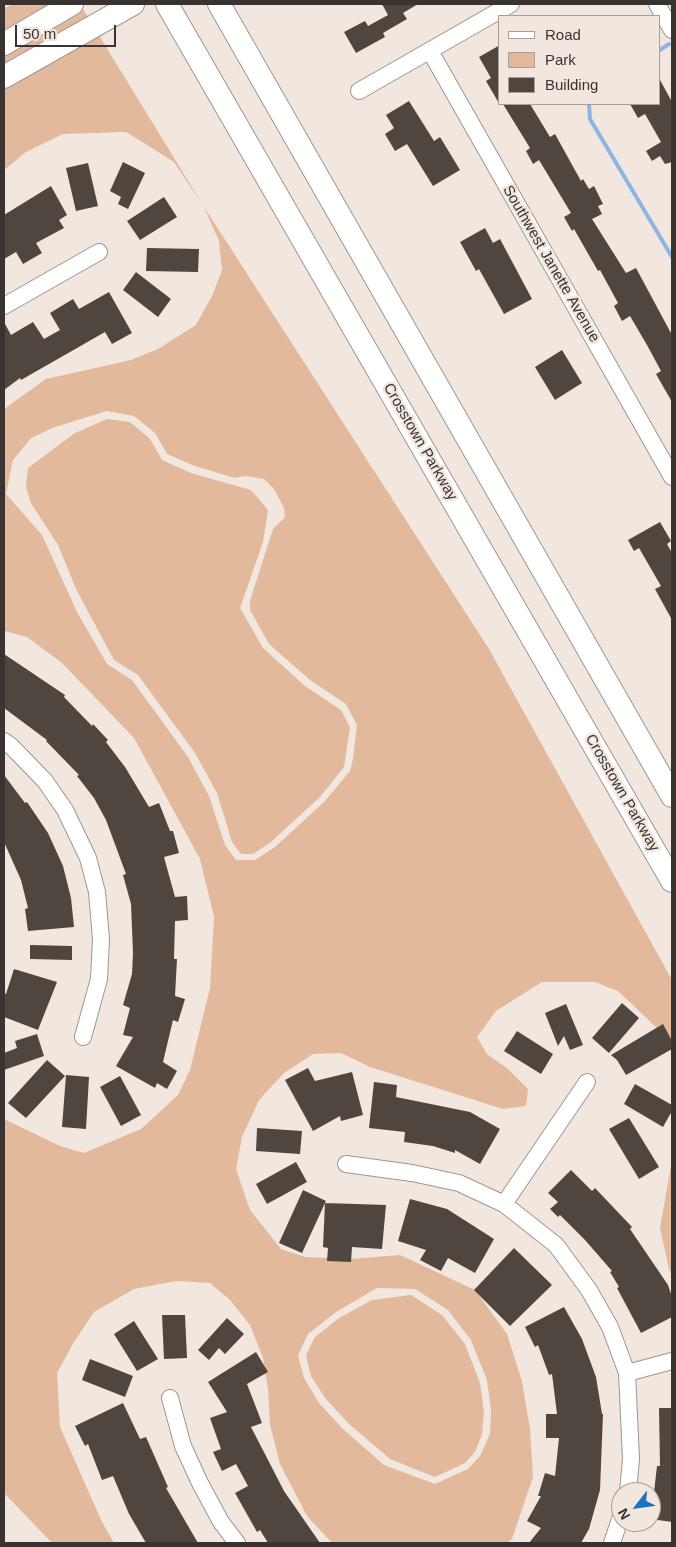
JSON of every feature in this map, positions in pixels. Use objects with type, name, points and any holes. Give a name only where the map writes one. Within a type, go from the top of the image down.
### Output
[{"type":"main road","points":[[4,44],[72,4]]},
{"type":"main road","points":[[4,77],[133,4]]},
{"type":"main road","name":"Crosstown Parkway","points":[[167,4],[672,881]]},
{"type":"main road","points":[[219,4],[672,796]]},
{"type":"street","points":[[359,91],[511,4]]},
{"type":"street","points":[[657,4],[672,30]]},
{"type":"street","name":"Southwest Janette Avenue","points":[[430,51],[672,477]]},
{"type":"street","points":[[4,306],[99,252]]},
{"type":"street","points":[[4,741],[45,781],[65,810],[88,858],[98,892],[102,939],[99,979],[83,1036]]},
{"type":"street","points":[[504,1204],[587,1082]]},
{"type":"street","points":[[346,1164],[412,1173],[459,1183],[504,1204],[556,1245],[589,1290],[610,1327],[627,1373],[632,1459],[629,1482]]},
{"type":"street","points":[[627,1373],[672,1361]]},
{"type":"street","points":[[170,1398],[183,1446],[200,1483],[221,1522],[237,1543]]},
{"type":"green space","points":[[14,4],[58,4],[4,36],[4,8]]},
{"type":"green space","points":[[81,6],[90,20],[4,69],[4,53]]},
{"type":"green space","points":[[97,32],[204,207],[174,162],[126,132],[63,134],[26,152],[4,170],[4,85]]},
{"type":"green space","points":[[204,207],[489,649],[672,980],[672,1053],[659,1030],[618,991],[595,982],[542,982],[496,1011],[477,1037],[487,1054],[508,1069],[528,1089],[526,1106],[503,1109],[370,1067],[341,1053],[313,1054],[284,1073],[259,1100],[242,1137],[236,1169],[250,1210],[281,1249],[305,1257],[350,1259],[400,1255],[475,1290],[507,1334],[522,1381],[530,1429],[533,1477],[512,1539],[508,1543],[332,1543],[307,1516],[280,1464],[270,1425],[268,1389],[263,1358],[250,1325],[230,1300],[210,1283],[176,1281],[134,1289],[94,1312],[74,1342],[57,1373],[60,1427],[102,1522],[114,1543],[52,1543],[4,1493],[4,1119],[60,1146],[84,1153],[141,1129],[178,1095],[190,1070],[210,988],[214,917],[200,859],[134,738],[62,663],[27,637],[4,631],[4,409],[46,379],[131,360],[158,349],[196,325],[213,294],[222,270],[219,241]],"holes":[[[107,411],[134,416],[155,433],[167,454],[195,466],[235,478],[245,476],[264,479],[274,489],[284,508],[285,517],[273,529],[250,601],[250,610],[269,644],[310,680],[346,704],[357,725],[350,771],[325,801],[275,847],[255,860],[236,860],[225,845],[209,796],[188,757],[132,680],[107,664],[77,612],[42,535],[6,494],[13,460],[31,438],[55,427]],[[377,1288],[415,1289],[448,1310],[471,1340],[487,1380],[491,1410],[490,1434],[480,1456],[468,1469],[435,1484],[384,1465],[343,1429],[319,1403],[304,1378],[298,1355],[308,1334],[336,1312]]]},
{"type":"green space","points":[[107,419],[130,422],[150,439],[162,460],[191,473],[251,490],[268,510],[263,542],[240,608],[263,648],[305,686],[341,710],[350,727],[344,767],[320,797],[271,842],[253,854],[241,854],[232,842],[217,793],[195,753],[138,675],[114,660],[76,589],[58,545],[31,503],[26,487],[28,468],[75,433]]},
{"type":"green space","points":[[672,1160],[672,1276],[660,1228]]},
{"type":"green space","points":[[411,1295],[442,1315],[465,1344],[480,1383],[484,1412],[482,1434],[475,1452],[465,1463],[435,1477],[390,1459],[349,1424],[325,1398],[311,1376],[306,1355],[315,1337],[339,1318],[372,1300]]},
{"type":"building","points":[[382,4],[418,4],[403,13],[407,19],[383,33],[385,37],[356,53],[344,32],[365,21],[368,26],[388,15]]},
{"type":"building","points":[[498,46],[498,102],[486,81],[491,78],[479,57]]},
{"type":"building","points":[[661,82],[672,102],[672,162],[665,164],[660,156],[652,161],[646,151],[661,142],[645,114],[638,118],[631,105],[661,105]]},
{"type":"building","points":[[409,101],[434,141],[440,137],[460,170],[433,186],[407,144],[395,151],[385,134],[394,128],[386,115]]},
{"type":"building","points":[[504,105],[531,105],[550,137],[555,134],[581,181],[583,179],[589,189],[594,186],[603,204],[598,206],[602,214],[592,219],[626,273],[636,268],[672,335],[672,402],[656,374],[661,371],[647,345],[630,316],[622,321],[614,306],[618,303],[600,270],[598,271],[574,229],[572,231],[564,217],[571,213],[539,160],[533,164],[526,151],[530,148]]},
{"type":"building","points":[[123,162],[145,173],[128,209],[118,204],[121,197],[110,191]]},
{"type":"building","points":[[88,163],[98,206],[76,211],[66,168]]},
{"type":"building","points":[[51,186],[67,215],[59,220],[64,228],[36,243],[42,253],[23,264],[16,252],[4,259],[4,215]]},
{"type":"building","points":[[164,197],[177,217],[140,240],[127,221]]},
{"type":"building","points":[[485,228],[493,243],[500,239],[532,299],[504,314],[479,269],[476,271],[460,242]]},
{"type":"building","points":[[147,248],[199,249],[198,272],[146,271]]},
{"type":"building","points":[[136,272],[171,299],[158,317],[123,290]]},
{"type":"building","points":[[109,292],[132,333],[112,344],[105,332],[21,380],[20,378],[4,390],[4,322],[11,335],[33,322],[44,339],[60,330],[50,313],[73,299],[79,309]]},
{"type":"building","points":[[562,350],[582,383],[555,400],[535,367]]},
{"type":"building","points":[[660,522],[671,541],[667,544],[672,553],[672,620],[655,589],[661,586],[639,548],[634,551],[628,540]]},
{"type":"building","points":[[4,654],[65,695],[64,697],[92,726],[93,724],[108,740],[106,742],[125,767],[149,807],[159,803],[170,831],[173,831],[179,853],[164,857],[175,897],[187,896],[188,920],[175,921],[174,959],[177,959],[175,996],[185,999],[178,1022],[173,1020],[163,1062],[177,1071],[167,1089],[157,1083],[155,1088],[116,1066],[133,1037],[123,1035],[130,1008],[123,1005],[132,974],[133,953],[131,904],[123,875],[126,874],[106,820],[94,798],[77,776],[79,775],[47,740],[4,708]]},
{"type":"building","points":[[4,775],[25,803],[27,802],[48,833],[63,866],[71,898],[74,927],[28,931],[25,909],[28,908],[21,880],[4,842]]},
{"type":"building","points":[[30,945],[72,946],[72,960],[30,959]]},
{"type":"building","points":[[14,969],[57,982],[38,1030],[4,1017],[4,993],[6,994]]},
{"type":"building","points":[[622,1003],[639,1018],[609,1053],[592,1038]]},
{"type":"building","points":[[566,1004],[583,1045],[570,1050],[564,1036],[558,1046],[545,1013]]},
{"type":"building","points":[[663,1024],[672,1041],[672,1049],[626,1075],[617,1060],[611,1055]]},
{"type":"building","points":[[517,1031],[553,1054],[541,1074],[504,1051]]},
{"type":"building","points":[[37,1034],[44,1056],[4,1070],[4,1053],[17,1048],[15,1041]]},
{"type":"building","points":[[47,1060],[65,1076],[26,1118],[8,1103]]},
{"type":"building","points":[[308,1068],[315,1081],[352,1072],[363,1115],[341,1121],[340,1116],[313,1131],[285,1080]]},
{"type":"building","points":[[66,1075],[89,1077],[86,1129],[62,1127]]},
{"type":"building","points":[[120,1076],[141,1115],[121,1126],[100,1087]]},
{"type":"building","points":[[374,1082],[397,1085],[396,1097],[470,1112],[500,1129],[480,1164],[455,1150],[455,1153],[433,1146],[404,1142],[405,1132],[369,1128]]},
{"type":"building","points":[[635,1084],[672,1105],[672,1111],[663,1127],[624,1104]]},
{"type":"building","points":[[629,1118],[659,1167],[639,1179],[609,1129]]},
{"type":"building","points":[[257,1128],[302,1131],[300,1154],[256,1151]]},
{"type":"building","points":[[296,1162],[307,1182],[267,1204],[256,1184]]},
{"type":"building","points":[[571,1170],[592,1191],[595,1188],[632,1227],[630,1229],[668,1285],[672,1297],[672,1317],[641,1333],[617,1288],[619,1287],[610,1272],[612,1271],[560,1215],[558,1217],[550,1209],[558,1202],[548,1193]]},
{"type":"building","points":[[303,1190],[326,1201],[302,1253],[279,1243]]},
{"type":"building","points":[[410,1199],[447,1209],[494,1239],[475,1273],[448,1258],[441,1271],[420,1260],[426,1250],[398,1241]]},
{"type":"building","points":[[325,1203],[386,1205],[382,1249],[352,1247],[351,1262],[327,1261],[328,1248],[323,1247]]},
{"type":"building","points":[[514,1248],[552,1285],[510,1326],[474,1290]]},
{"type":"building","points":[[564,1307],[582,1339],[596,1377],[603,1414],[600,1490],[589,1529],[581,1543],[529,1543],[541,1528],[527,1521],[541,1496],[538,1496],[545,1473],[555,1476],[559,1438],[546,1438],[546,1414],[557,1414],[552,1374],[549,1375],[538,1345],[535,1347],[525,1327]]},
{"type":"building","points":[[162,1315],[185,1315],[187,1358],[164,1359]]},
{"type":"building","points":[[227,1318],[244,1334],[225,1354],[219,1348],[209,1360],[198,1350]]},
{"type":"building","points":[[134,1321],[158,1359],[137,1371],[114,1334]]},
{"type":"building","points":[[256,1352],[268,1372],[247,1384],[262,1423],[251,1427],[284,1491],[320,1543],[268,1543],[260,1530],[257,1532],[235,1493],[248,1486],[236,1464],[222,1471],[213,1452],[221,1449],[210,1418],[227,1412],[208,1382]]},
{"type":"building","points":[[90,1359],[133,1376],[125,1397],[82,1380]]},
{"type":"building","points":[[123,1403],[140,1439],[146,1437],[168,1487],[166,1488],[198,1543],[146,1543],[129,1514],[113,1476],[102,1480],[88,1444],[85,1446],[75,1426]]},
{"type":"building","points":[[659,1408],[672,1408],[672,1522],[661,1520],[661,1482],[655,1482],[657,1466],[660,1466]]},
{"type":"waterway","points":[[661,49],[669,44]]},
{"type":"waterway","points":[[589,105],[590,119],[672,257]]}]
